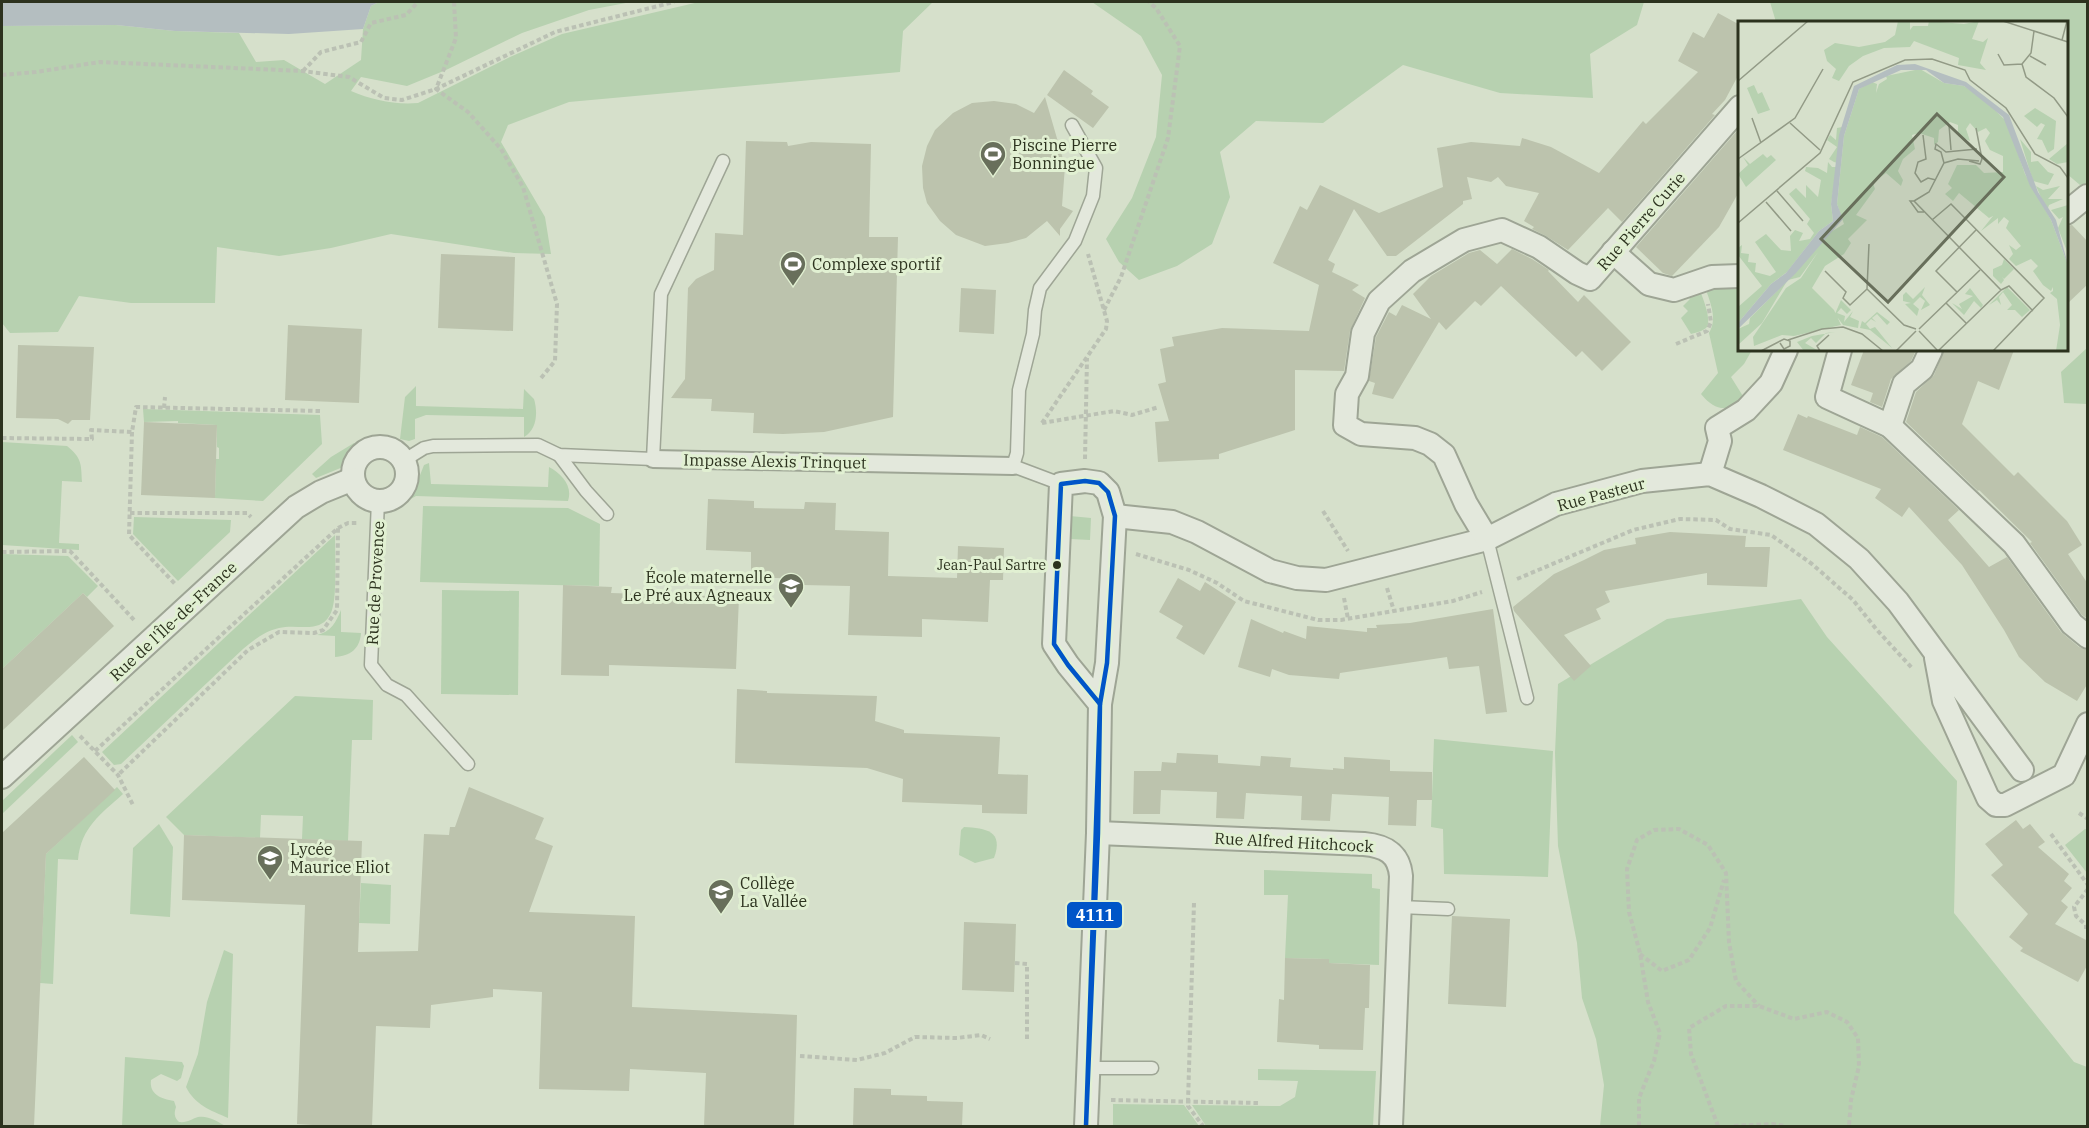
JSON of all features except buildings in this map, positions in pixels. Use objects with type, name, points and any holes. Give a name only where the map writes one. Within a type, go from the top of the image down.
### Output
[{"type":"street","name":"Rue Pierre Curie","points":[[1487,539],[1466,504],[1444,455],[1430,444],[1415,438],[1361,434],[1345,425],[1347,394],[1357,376],[1363,333],[1379,301],[1412,271],[1464,240],[1502,230],[1539,247],[1577,273],[1590,279],[1738,109]]},
{"type":"street","points":[[2068,212],[2087,196]]},
{"type":"street","points":[[1613,252],[1649,284],[1674,290],[1712,277],[1738,276]]},
{"type":"street","points":[[1710,474],[1720,441],[1717,428],[1746,410],[1771,383],[1786,351]]},
{"type":"street","points":[[1840,351],[1827,397],[1890,426],[2014,544],[2072,624],[2088,637]]},
{"type":"street","points":[[1890,426],[1904,384],[1922,369],[1931,351]]},
{"type":"street","points":[[383,446],[392,449],[404,461],[407,474],[405,483],[400,491],[388,500],[378,501],[364,496],[356,488],[353,468],[356,460],[365,451],[383,446]]},
{"type":"street","name":"Impasse Alexis Trinquet","points":[[653,459],[1013,466]]},
{"type":"street","name":"Rue Pasteur","points":[[1115,516],[1172,522],[1197,532],[1270,571],[1297,578],[1326,580],[1487,539],[1556,504],[1642,481],[1710,474],[1761,496],[1816,524],[1859,559],[1898,602],[2022,770]]},
{"type":"street","name":"Rue de l'Île-de-France","points":[[2,777],[296,507],[321,492],[353,479]]},
{"type":"street","points":[[1086,1126],[1098,833],[1100,704],[1107,663],[1115,516],[1108,492],[1099,483],[1085,481],[1061,484],[1054,644],[1100,704]]},
{"type":"street","points":[[1935,653],[1944,701],[1988,798],[1996,805],[2005,805],[2064,775],[2088,724]]},
{"type":"street","name":"Rue Alfred Hitchcock","points":[[1098,833],[1378,846],[1392,854],[1400,866],[1400,907],[1391,1126]]},
{"type":"lane","points":[[1061,484],[1013,466],[1017,453],[1019,390],[1033,334],[1040,288],[1075,241],[1094,196],[1096,168],[1072,125]]},
{"type":"lane","points":[[653,459],[661,294],[723,161]]},
{"type":"lane","name":"Impasse Alexis Trinquet","points":[[404,461],[424,448],[433,446],[538,446],[559,456],[653,459]]},
{"type":"lane","points":[[559,456],[607,514]]},
{"type":"lane","name":"Rue de Provence","points":[[378,501],[371,665],[387,685],[406,695],[468,764]]},
{"type":"lane","points":[[1487,539],[1527,698]]},
{"type":"lane","points":[[1400,907],[1448,909]]},
{"type":"lane","points":[[1089,1068],[1152,1068]]},
{"type":"path","points":[[302,71],[321,52],[361,42],[371,23],[406,15],[418,2]]},
{"type":"path","points":[[436,89],[456,38],[454,2]]},
{"type":"path","points":[[2,75],[100,62],[302,71],[349,77],[384,98],[402,100],[436,89],[555,32],[674,2]]},
{"type":"path","points":[[1104,310],[1121,277],[1168,138],[1180,46],[1156,8],[1149,2]]},
{"type":"path","points":[[436,89],[468,112],[501,149],[523,187],[557,304],[555,361],[541,378]]},
{"type":"path","points":[[1042,423],[1106,329],[1107,321],[1087,252],[1075,241]]},
{"type":"path","points":[[1676,345],[1707,331],[1711,322],[1709,308]]},
{"type":"path","points":[[1085,463],[1087,357]]},
{"type":"path","points":[[164,408],[165,396]]},
{"type":"path","points":[[178,588],[129,535],[132,432],[136,407],[320,411]]},
{"type":"path","points":[[1017,424],[1042,423],[1114,411],[1132,415],[1159,407]]},
{"type":"path","points":[[2,438],[92,438],[91,430],[132,432]]},
{"type":"path","points":[[1323,511],[1362,572]]},
{"type":"path","points":[[130,513],[247,513],[253,519]]},
{"type":"path","points":[[1135,553],[1189,570],[1217,583],[1244,601],[1318,620],[1341,620],[1442,603],[1499,587],[1634,530],[1680,519],[1716,520],[1730,529],[1771,535],[1812,564],[1853,600],[1914,670]]},
{"type":"path","points":[[95,751],[338,528],[348,523],[365,523]]},
{"type":"path","points":[[118,775],[248,650],[279,632],[314,633],[323,630],[337,610],[338,528]]},
{"type":"path","points":[[2,552],[70,551],[131,614],[138,625]]},
{"type":"path","points":[[76,731],[118,775],[133,804]]},
{"type":"path","points":[[2079,813],[2088,819]]},
{"type":"path","points":[[1639,1126],[1639,1098],[1654,1061],[1660,1033],[1648,1002],[1640,953],[1629,912],[1627,869],[1637,840],[1654,830],[1679,829],[1708,845],[1726,873],[1729,942],[1736,981],[1759,1006]]},
{"type":"path","points":[[2051,834],[2088,887],[2074,907],[2076,916],[2086,925],[2086,929]]},
{"type":"path","points":[[1640,953],[1662,971],[1689,960],[1710,928],[1726,873]]},
{"type":"path","points":[[1194,903],[1188,1102],[1203,1126]]},
{"type":"path","points":[[1015,963],[1027,964],[1027,1041]]},
{"type":"path","points":[[1718,1126],[1691,1054],[1689,1028],[1726,1006],[1759,1006],[1794,1019],[1827,1012],[1847,1022],[1858,1038],[1859,1065],[1851,1100],[1849,1126]]},
{"type":"path","points":[[800,1056],[856,1060],[885,1053],[915,1038],[957,1038],[981,1035],[990,1039]]},
{"type":"path","points":[[1110,1100],[1258,1103]]},
{"type":"path","points":[[1734,1126],[1772,1124],[1786,1126]]},
{"type":"green space","points":[[379,2],[631,2],[589,10],[522,33],[407,86],[361,77],[351,91],[384,101],[418,103],[562,34],[699,2],[933,2],[903,31],[900,72],[569,102],[508,125],[501,142],[545,217],[551,254],[514,253],[391,234],[331,248],[279,256],[217,247],[215,303],[131,303],[79,296],[58,332],[10,333],[2,323],[2,26],[116,25],[175,31],[239,33],[256,62],[284,60],[325,84],[361,60],[363,29],[371,6]]},
{"type":"green space","points":[[1092,2],[1644,2],[1637,25],[1590,54],[1593,98],[1500,93],[1403,65],[1323,123],[1256,121],[1220,152],[1230,197],[1212,244],[1177,266],[1139,280],[1119,262],[1106,239],[1132,198],[1156,137],[1162,75],[1141,36]]},
{"type":"green space","points":[[1770,2],[2087,2],[2087,184],[2080,185],[2068,175],[2068,21],[1776,21]]},
{"type":"green space","points":[[1705,287],[1738,288],[1738,351],[1751,351],[1744,364],[1731,377],[1746,401],[1733,407],[1717,407],[1701,394],[1718,373],[1709,333],[1713,322],[1712,310]]},
{"type":"green space","points":[[1699,288],[1706,309],[1708,325],[1703,330],[1691,334],[1681,318],[1688,311],[1683,306],[1690,299],[1686,294]]},
{"type":"green space","points":[[2087,348],[2087,404],[2064,403],[2061,372]]},
{"type":"green space","points":[[416,386],[416,406],[523,409],[524,389],[534,399],[536,415],[534,425],[524,437],[524,417],[426,415],[415,419],[415,439],[409,441],[400,439],[405,397]]},
{"type":"green space","points":[[143,409],[320,415],[322,444],[263,501],[215,498],[216,459],[219,459],[217,425],[178,423],[178,421],[144,422]]},
{"type":"green space","points":[[2,442],[67,446],[76,454],[81,466],[82,482],[62,481],[59,543],[79,544],[79,550],[2,545]]},
{"type":"green space","points":[[354,443],[356,446],[343,467],[316,478],[312,474],[331,457]]},
{"type":"green space","points":[[429,463],[431,484],[548,487],[549,467],[558,473],[568,485],[568,501],[416,496],[400,505],[415,488],[424,465]]},
{"type":"green space","points":[[423,506],[568,508],[600,524],[599,586],[420,582]]},
{"type":"green space","points":[[1070,516],[1091,518],[1090,540],[1070,539]]},
{"type":"green space","points":[[134,517],[231,520],[230,532],[178,581],[133,534]]},
{"type":"green space","points":[[335,535],[335,595],[328,618],[317,626],[279,628],[256,639],[121,764],[114,765],[102,752]]},
{"type":"green space","points":[[2,554],[68,556],[98,586],[87,597],[83,593],[2,669]]},
{"type":"green space","points":[[442,590],[519,591],[518,695],[441,694]]},
{"type":"green space","points":[[1801,599],[1827,637],[1957,781],[1954,913],[2074,1062],[2087,1067],[2087,1126],[1600,1126],[1604,1085],[1596,1039],[1582,998],[1577,943],[1558,846],[1555,753],[1558,684],[1667,619]]},
{"type":"green space","points":[[341,610],[341,632],[361,633],[359,643],[353,651],[335,657],[335,636],[317,635],[326,632],[332,626]]},
{"type":"green space","points":[[295,696],[373,700],[372,740],[352,740],[348,841],[302,839],[303,816],[261,815],[260,838],[184,835],[166,817]]},
{"type":"green space","points":[[72,735],[78,742],[2,814],[2,801]]},
{"type":"green space","points":[[1434,739],[1553,751],[1548,877],[1444,874],[1443,829],[1431,827]]},
{"type":"green space","points":[[117,787],[123,794],[93,822],[83,839],[78,860],[58,859],[53,984],[40,983],[46,854]]},
{"type":"green space","points":[[159,824],[173,847],[170,917],[130,914],[133,848]]},
{"type":"green space","points":[[964,827],[986,830],[995,837],[997,842],[994,858],[975,863],[959,855],[961,830]]},
{"type":"green space","points":[[2085,829],[2088,830],[2087,873],[2065,845]]},
{"type":"green space","points":[[1264,870],[1372,874],[1372,888],[1380,889],[1379,965],[1329,963],[1328,959],[1285,958],[1288,895],[1264,895]]},
{"type":"green space","points":[[361,883],[391,885],[390,924],[359,923]]},
{"type":"green space","points":[[224,950],[233,954],[228,1118],[198,1103],[186,1087],[198,1054],[207,1002]]},
{"type":"green space","points":[[125,1057],[182,1062],[184,1066],[181,1078],[177,1081],[161,1074],[151,1080],[154,1092],[160,1097],[174,1101],[175,1115],[179,1122],[205,1117],[226,1126],[122,1126]]},
{"type":"green space","points":[[1258,1069],[1376,1071],[1373,1126],[1206,1126],[1192,1105],[1280,1106],[1295,1097],[1298,1081],[1258,1080]]},
{"type":"green space","points":[[1113,1104],[1184,1105],[1199,1126],[1113,1126]]},
{"type":"shaded area","points":[[2,2],[379,2],[371,6],[363,29],[289,34],[175,31],[116,25],[2,26]]},
{"type":"transit line","name":"4111","points":[[1085,481],[1099,483],[1108,492],[1115,516],[1107,663],[1100,704],[1054,644],[1061,484],[1085,481]]},
{"type":"transit line","name":"4111","points":[[1100,704],[1098,833],[1086,1126],[1100,704]]},
{"type":"place","name":"Piscine Pierre Bonningue","points":[[993,177]]},
{"type":"place","name":"Complexe sportif","points":[[793,287]]},
{"type":"place","name":"Jean-Paul Sartre","points":[[1057,565]]},
{"type":"place","name":"École maternelle Le Pré aux Agneaux","points":[[791,609]]},
{"type":"place","name":"Lycée Maurice Eliot","points":[[270,881]]},
{"type":"place","name":"Collège La Vallée","points":[[721,915]]}]
